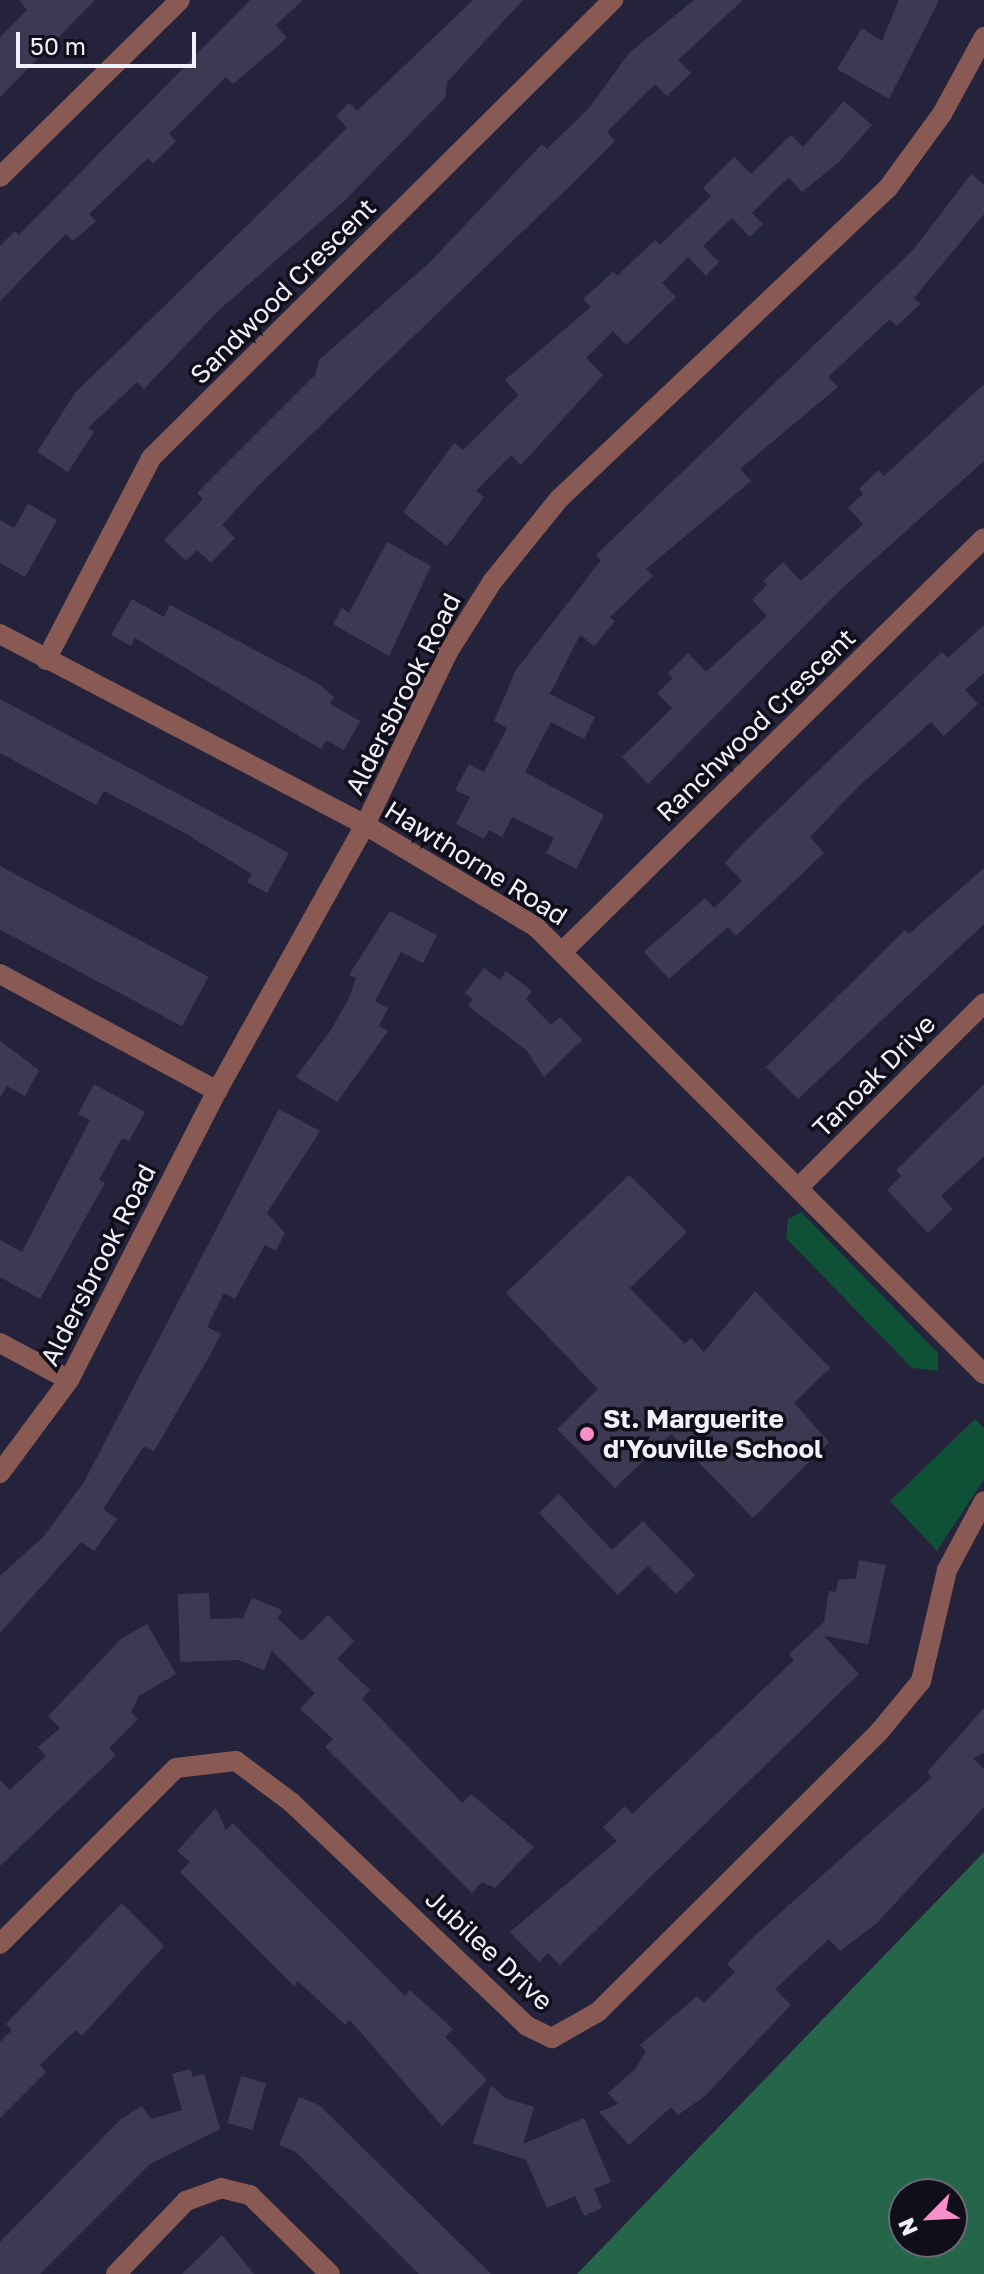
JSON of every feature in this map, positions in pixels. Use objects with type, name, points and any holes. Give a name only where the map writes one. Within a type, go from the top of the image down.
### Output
[{"type":"street","points":[[0,177],[180,0]]},
{"type":"street","name":"Sandwood Crescent","points":[[46,660],[151,458],[613,0]]},
{"type":"street","name":"Aldersbrook Road","points":[[0,1473],[69,1380],[217,1091],[365,825],[448,652],[492,582],[559,499],[888,188],[983,41]]},
{"type":"street","name":"Ranchwood Crescent","points":[[564,950],[984,538]]},
{"type":"street","name":"Hawthorne Road","points":[[0,634],[365,825],[564,950],[801,1185],[984,1374]]},
{"type":"street","points":[[0,974],[217,1091]]},
{"type":"street","name":"Tanoak Drive","points":[[801,1185],[984,1003]]},
{"type":"street","points":[[0,1343],[69,1380]]},
{"type":"street","name":"Jubilee Drive","points":[[0,1944],[176,1768],[236,1761],[291,1802],[527,2026],[552,2038],[598,2012],[879,1732],[921,1681],[947,1570],[984,1501]]},
{"type":"street","points":[[116,2274],[186,2201],[221,2188],[250,2195],[330,2274]]},
{"type":"green space","points":[[801,1212],[938,1353],[938,1371],[912,1368],[786,1238],[788,1219]]},
{"type":"green space","points":[[975,1419],[984,1428],[984,1479],[937,1551],[890,1501]]},
{"type":"green space","points":[[984,1852],[984,2274],[577,2274]]},
{"type":"building","points":[[19,0],[95,0],[0,97],[0,37],[27,10]]},
{"type":"building","points":[[250,0],[303,0],[276,25],[287,38],[233,84],[226,77],[169,134],[176,141],[153,164],[148,158],[89,214],[96,221],[73,241],[66,234],[0,301],[0,246],[15,231],[19,235]]},
{"type":"building","points":[[473,0],[523,0],[447,82],[445,98],[343,202],[220,309],[144,389],[137,382],[88,428],[94,432],[68,472],[37,452],[75,393],[347,128],[336,116],[349,103],[357,111]]},
{"type":"building","points":[[694,0],[743,0],[678,60],[691,73],[667,96],[655,84],[607,132],[615,141],[259,485],[222,525],[235,538],[211,563],[197,550],[186,561],[164,540],[203,499],[197,493],[315,375],[319,360],[429,263],[542,144],[547,149],[590,107],[629,53]]},
{"type":"building","points":[[899,0],[939,0],[889,99],[837,69],[862,28],[882,41]]},
{"type":"building","points":[[844,101],[872,125],[839,162],[802,192],[789,178],[779,186],[752,213],[763,224],[750,237],[732,218],[703,246],[719,262],[706,276],[688,257],[662,283],[676,297],[626,345],[613,331],[586,358],[603,375],[521,465],[511,455],[476,491],[484,497],[447,546],[403,512],[454,443],[463,450],[519,395],[505,380],[591,307],[583,299],[613,272],[617,276],[655,240],[660,245],[711,196],[703,188],[734,157],[751,174],[791,135],[803,147]]},
{"type":"building","points":[[971,174],[984,185],[984,214],[914,298],[920,304],[897,326],[890,319],[828,377],[838,387],[740,469],[751,481],[646,569],[653,576],[610,617],[615,621],[594,646],[580,635],[550,694],[595,717],[584,739],[551,722],[525,772],[604,815],[576,869],[546,853],[554,838],[512,817],[502,837],[489,830],[484,839],[456,824],[470,797],[455,790],[469,764],[484,772],[507,728],[494,721],[516,670],[601,560],[596,555],[914,249]]},
{"type":"building","points":[[984,384],[984,461],[838,592],[648,784],[622,757],[672,708],[657,693],[673,678],[668,673],[688,653],[706,672],[767,616],[752,600],[767,585],[763,581],[783,562],[801,581],[863,524],[848,508],[863,494],[859,489],[879,470],[884,476]]},
{"type":"building","points":[[28,504],[57,520],[25,577],[0,563],[0,520],[14,528]]},
{"type":"building","points":[[387,542],[431,566],[389,656],[333,624],[342,608],[349,613]]},
{"type":"building","points":[[132,599],[164,617],[170,605],[319,684],[334,697],[330,704],[360,721],[344,750],[326,740],[321,749],[135,638],[131,646],[111,635]]},
{"type":"building","points":[[984,625],[984,673],[965,690],[978,704],[944,736],[931,722],[859,786],[810,837],[824,853],[736,936],[728,927],[669,979],[644,952],[705,898],[714,908],[742,881],[725,863],[741,845],[942,652],[948,658]]},
{"type":"building","points":[[0,699],[289,853],[267,893],[247,882],[252,874],[183,832],[104,791],[96,805],[0,753]]},
{"type":"building","points":[[0,866],[208,977],[182,1026],[0,929]]},
{"type":"building","points":[[984,868],[984,924],[798,1099],[766,1067],[905,930],[909,934]]},
{"type":"building","points":[[390,911],[437,935],[423,963],[401,952],[375,1001],[388,1008],[379,1026],[388,1031],[337,1102],[296,1077],[331,1030],[356,978],[349,975]]},
{"type":"building","points":[[484,968],[500,980],[506,971],[532,991],[526,999],[551,1025],[560,1017],[582,1040],[544,1077],[526,1050],[468,1006],[473,999],[465,993]]},
{"type":"building","points":[[0,1041],[39,1070],[25,1096],[7,1086],[0,1098]]},
{"type":"building","points":[[94,1084],[145,1112],[129,1141],[122,1138],[99,1180],[105,1183],[40,1299],[0,1277],[0,1240],[22,1252],[90,1120],[78,1114]]},
{"type":"building","points":[[984,1084],[984,1156],[941,1196],[953,1209],[928,1233],[887,1190],[901,1176],[896,1170]]},
{"type":"building","points":[[279,1109],[320,1131],[267,1213],[285,1233],[276,1251],[265,1245],[235,1299],[224,1293],[207,1327],[221,1334],[154,1451],[144,1446],[103,1509],[117,1519],[94,1551],[81,1542],[0,1633],[0,1576],[44,1536],[84,1482]]},
{"type":"building","points":[[629,1175],[687,1232],[630,1288],[685,1344],[691,1338],[704,1352],[755,1291],[830,1368],[794,1403],[829,1442],[753,1518],[671,1434],[615,1488],[557,1429],[598,1389],[506,1293]]},
{"type":"building","points":[[559,1494],[612,1550],[643,1521],[695,1575],[676,1594],[648,1566],[618,1595],[539,1513]]},
{"type":"building","points":[[859,1560],[886,1565],[868,1644],[824,1636],[859,1674],[560,1965],[548,1953],[539,1962],[510,1932],[617,1841],[603,1827],[625,1806],[632,1814],[794,1660],[789,1654],[824,1622],[829,1591],[836,1592],[838,1580],[856,1578]]},
{"type":"building","points":[[209,1593],[210,1619],[243,1618],[252,1598],[282,1610],[278,1619],[302,1641],[328,1615],[354,1641],[337,1659],[370,1690],[362,1699],[462,1803],[471,1794],[534,1847],[495,1888],[482,1882],[472,1893],[325,1747],[333,1739],[300,1709],[315,1693],[272,1651],[264,1670],[238,1660],[180,1662],[178,1594]]},
{"type":"building","points":[[147,1624],[176,1674],[139,1696],[131,1712],[138,1719],[109,1748],[116,1755],[0,1866],[0,1780],[10,1790],[46,1756],[38,1747],[60,1728],[48,1716],[122,1638]]},
{"type":"building","points":[[984,1708],[984,1753],[973,1758],[984,1769],[984,1807],[877,1923],[840,1951],[829,1939],[775,1989],[791,2005],[705,2096],[678,2115],[671,2107],[629,2145],[599,2112],[618,2104],[608,2093],[635,2069],[646,2051],[640,2045],[697,1996],[704,2003],[735,1972],[727,1964],[932,1777],[927,1772]]},
{"type":"building","points":[[216,1808],[226,1830],[233,1823],[405,1996],[410,1990],[453,2029],[445,2037],[487,2080],[442,2126],[350,2020],[345,2025],[298,1981],[294,1986],[180,1872],[190,1862],[177,1851]]},
{"type":"building","points":[[122,1903],[164,1946],[82,2036],[76,2030],[40,2065],[46,2072],[0,2118],[0,2042],[12,2030],[6,2024]]},
{"type":"building","points":[[190,2069],[193,2077],[204,2074],[220,2129],[150,2164],[40,2274],[0,2274],[0,2242],[121,2119],[142,2106],[151,2119],[182,2110],[172,2074]]},
{"type":"building","points":[[241,2076],[266,2083],[252,2130],[227,2123]]},
{"type":"building","points":[[491,2085],[505,2098],[534,2107],[523,2144],[584,2118],[611,2182],[594,2189],[602,2208],[584,2216],[575,2196],[547,2208],[526,2160],[473,2143]]},
{"type":"building","points":[[299,2097],[319,2105],[491,2274],[419,2274],[296,2152],[279,2145]]},
{"type":"building","points":[[222,2235],[254,2274],[182,2274]]},
{"type":"place","name":"St. Marguerite d'Youville School","points":[[587,1434]]}]
